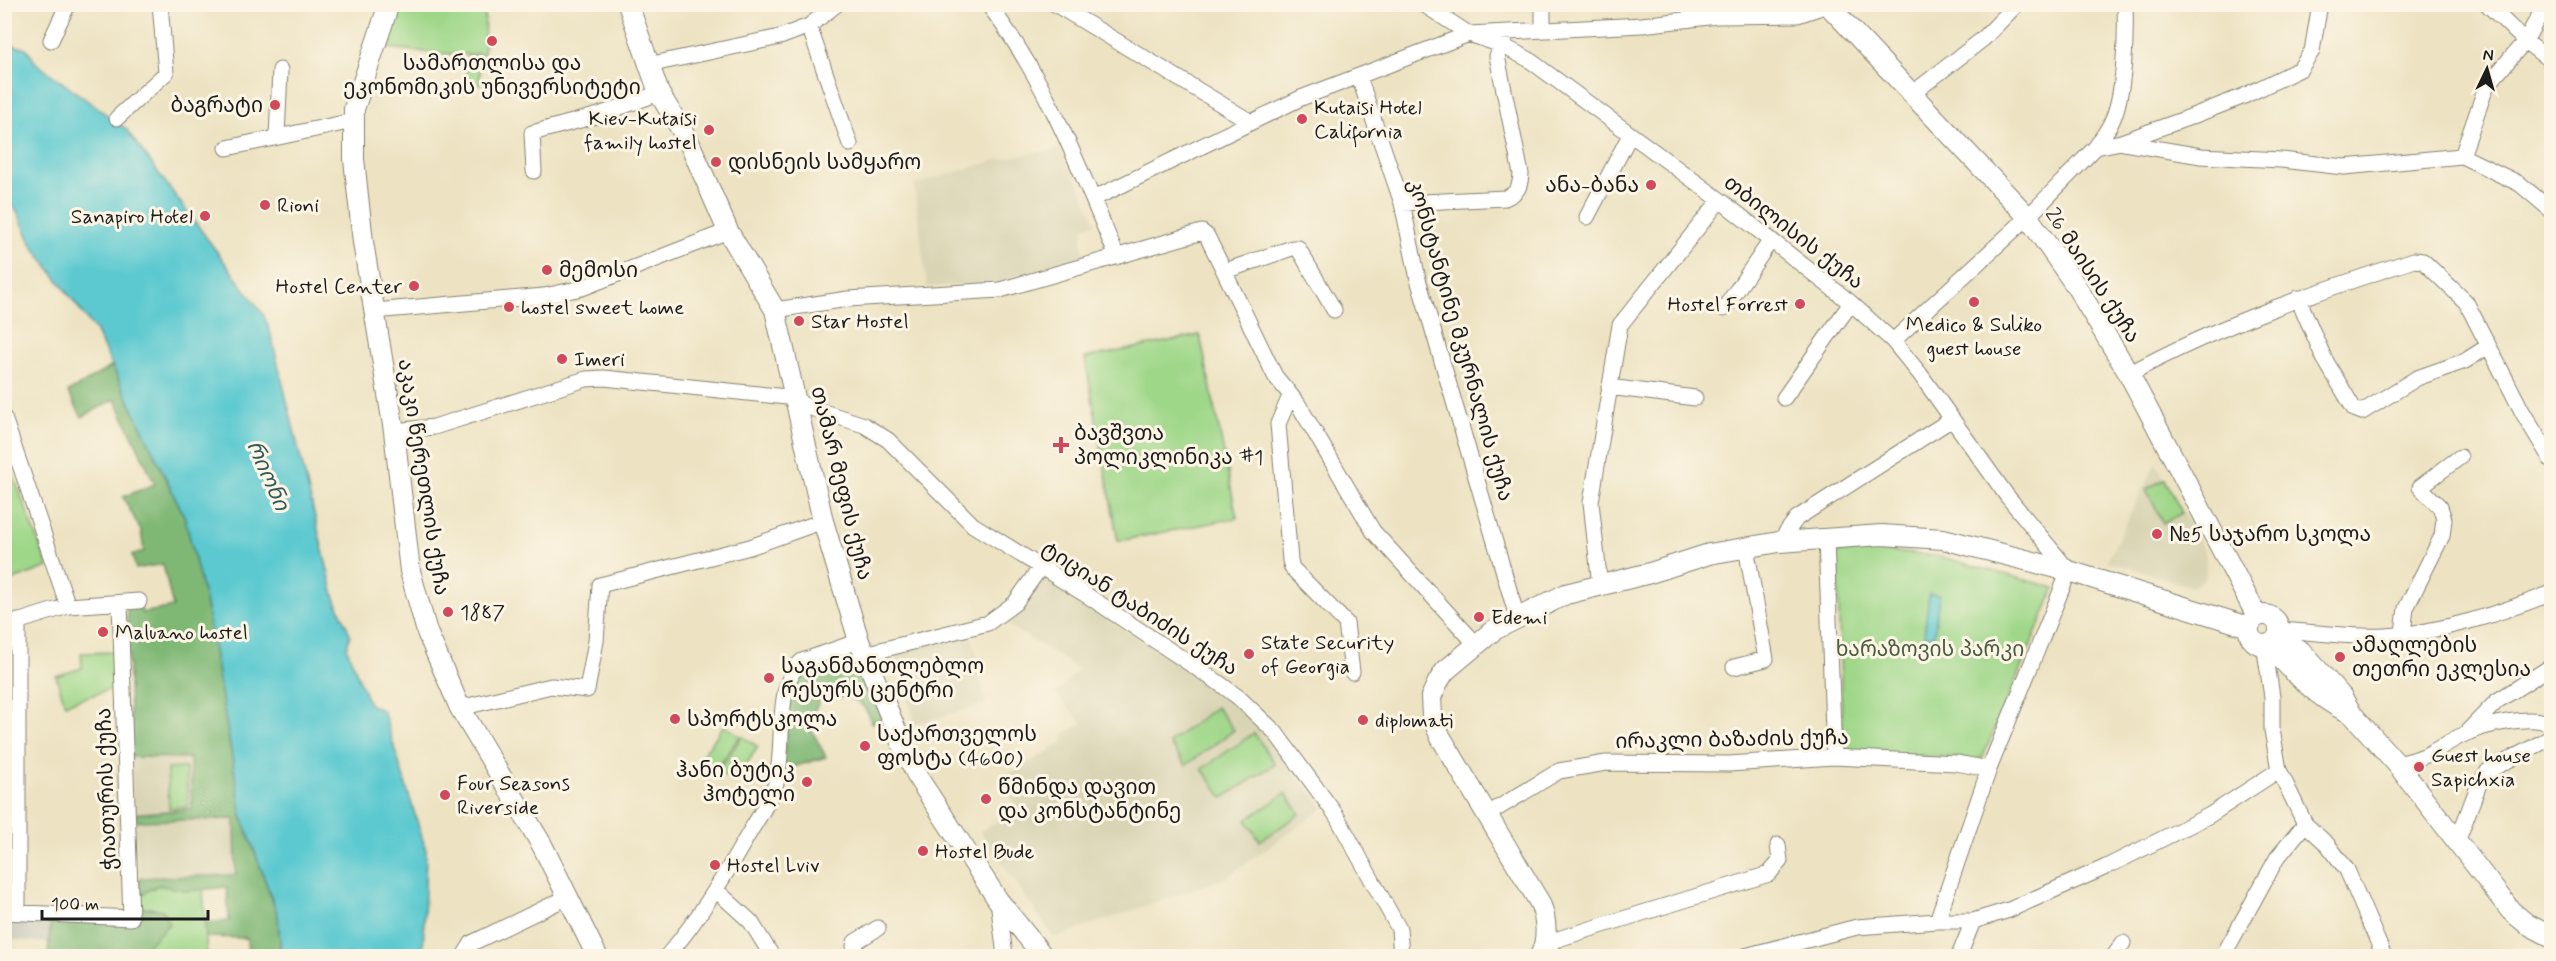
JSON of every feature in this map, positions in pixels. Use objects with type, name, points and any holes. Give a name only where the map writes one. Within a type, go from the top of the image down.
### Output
[{"type":"main road","name":"აკაკი წერეთლის ქუჩა","points":[[389,4],[357,99],[353,121],[358,204],[393,431],[410,571],[427,632],[460,708],[542,844],[597,957]]},
{"type":"main road","name":"თამარ მეფის ქუჩა","points":[[628,4],[659,93],[690,142],[728,231],[775,310],[823,521],[862,648],[901,742],[920,781],[998,900],[1043,957]]},
{"type":"main road","name":"26 მაისის ქუჩა","points":[[1829,5],[2028,217],[2076,286],[2129,374],[2253,621],[2254,641],[2272,639]]},
{"type":"main road","points":[[1547,951],[1545,920],[1540,903],[1440,736],[1432,716],[1431,697],[1445,671],[1475,643],[1517,617],[1566,594],[1709,554],[1746,547],[1779,542],[1882,535],[1943,539],[2253,621],[2272,617],[2272,639],[2286,664],[2334,706],[2352,714],[2397,764],[2511,911],[2527,924],[2552,937]]},
{"type":"street","points":[[51,40],[68,4]]},
{"type":"street","points":[[117,118],[166,73],[160,4]]},
{"type":"street","points":[[648,65],[780,37],[808,26],[837,4]]},
{"type":"street","points":[[988,4],[1017,41],[1051,102],[1118,257]]},
{"type":"street","points":[[1055,4],[1251,122]]},
{"type":"street","name":"თბილისის ქუჩა","points":[[1423,4],[1469,34],[1504,38],[1528,59],[1720,200],[1851,303],[1893,341],[2007,496],[2045,545],[2069,571]]},
{"type":"street","points":[[1543,4],[1543,28]]},
{"type":"street","points":[[1691,4],[1717,16]]},
{"type":"street","points":[[1913,93],[1983,39],[2017,4]]},
{"type":"street","points":[[1893,341],[2028,217],[2096,147],[2112,121],[2117,99],[2126,36],[2125,4]]},
{"type":"street","points":[[2096,147],[2121,142],[2244,96],[2300,69],[2312,51],[2320,4]]},
{"type":"street","points":[[2487,4],[2525,41],[2552,62]]},
{"type":"street","points":[[2462,156],[2486,87],[2525,41],[2546,4]]},
{"type":"street","points":[[1402,203],[1505,198],[1514,194],[1520,186],[1521,174],[1497,56],[1504,38],[1543,28],[1642,25],[1717,16],[1798,15],[1829,5]]},
{"type":"street","points":[[808,26],[850,144]]},
{"type":"street","points":[[1093,199],[1301,98],[1469,34]]},
{"type":"street","name":"კონსტანტინე მკურნალის ქუჩა","points":[[1359,77],[1402,203],[1418,279],[1517,617]]},
{"type":"street","points":[[534,171],[532,133],[599,115],[659,93]]},
{"type":"street","points":[[277,137],[278,116]]},
{"type":"street","points":[[226,148],[353,121]]},
{"type":"street","points":[[1587,217],[1630,135]]},
{"type":"street","points":[[2121,142],[2201,156],[2281,160],[2344,167],[2462,156],[2520,184],[2550,207]]},
{"type":"street","points":[[1600,586],[1591,502],[1620,325],[1720,200]]},
{"type":"street","points":[[374,311],[544,296],[582,288],[728,231]]},
{"type":"street","points":[[775,310],[848,299],[1000,290],[1202,232],[1226,271],[1261,350],[1290,396],[1298,404],[1383,543],[1475,643]]},
{"type":"street","points":[[1724,309],[1771,240]]},
{"type":"street","points":[[1226,271],[1298,248],[1334,310]]},
{"type":"street","points":[[2129,374],[2199,338],[2298,298],[2414,260],[2423,261],[2466,302],[2487,347],[2552,461]]},
{"type":"street","points":[[2298,298],[2324,358],[2354,409],[2362,412],[2417,378],[2465,361],[2487,347]]},
{"type":"street","points":[[1784,398],[1851,303]]},
{"type":"street","name":"ტიციან ტაბიძის ქუჩა","points":[[393,431],[434,427],[586,379],[604,378],[787,397],[795,402],[864,425],[888,440],[973,525],[1088,596],[1219,683],[1275,732],[1336,815],[1399,929],[1401,957]]},
{"type":"street","points":[[1609,387],[1695,399]]},
{"type":"street","points":[[1290,396],[1278,424],[1290,560],[1292,568],[1346,623],[1352,672]]},
{"type":"street","points":[[4,418],[68,606]]},
{"type":"street","points":[[1779,542],[1797,518],[1952,419]]},
{"type":"street","points":[[2403,633],[2409,599],[2442,536],[2444,519],[2440,507],[2421,487],[2460,457]]},
{"type":"street","points":[[460,708],[550,686],[587,690],[597,641],[600,585],[750,547],[823,521]]},
{"type":"street","points":[[1826,538],[1834,757]]},
{"type":"street","points":[[1734,667],[1766,659],[1746,547]]},
{"type":"street","points":[[667,957],[716,890],[772,794],[779,769],[784,705],[794,667],[802,661],[988,623],[1015,603],[1040,568]]},
{"type":"street","points":[[1937,921],[1989,769],[2069,571]]},
{"type":"street","points":[[2384,957],[2347,870],[2328,845],[2305,824],[2290,798],[2279,770],[2272,730],[2272,639],[2403,633],[2443,628],[2497,615],[2552,593]]},
{"type":"street","points":[[11,912],[11,624],[68,606],[139,601]]},
{"type":"street","name":"ჭიათურის ქუჩა","points":[[11,912],[131,918],[120,603]]},
{"type":"street","points":[[2467,733],[2497,702],[2552,666]]},
{"type":"street","points":[[2397,764],[2423,756],[2467,733],[2519,720],[2546,721],[2552,725]]},
{"type":"street","points":[[2457,842],[2479,784],[2488,771],[2552,737]]},
{"type":"street","name":"ირაკლი ბაზაძის ქუჩა","points":[[1488,814],[1559,771],[1576,766],[1606,763],[1729,764],[1834,757],[1956,763],[1989,769]]},
{"type":"street","points":[[1745,957],[1857,927],[1937,921],[1972,921],[2009,910],[2210,815],[2279,770]]},
{"type":"street","points":[[2223,957],[2277,858],[2305,824]]},
{"type":"street","points":[[1547,951],[1769,874],[1780,861],[1778,845]]},
{"type":"street","points":[[716,890],[751,922],[772,957]]},
{"type":"street","points":[[464,957],[472,943],[568,897]]},
{"type":"street","points":[[998,900],[1001,943],[1005,957]]},
{"type":"street","points":[[1959,957],[1972,921]]},
{"type":"street","points":[[860,957],[854,946],[855,942],[878,928]]},
{"type":"street","points":[[2114,957],[2123,943]]},
{"type":"shaded area","points":[[1063,148],[1096,223],[1084,227],[1081,241],[1086,257],[999,282],[927,287],[914,185],[999,159]]},
{"type":"shaded area","name":"№5 საჯარო სკოლა","points":[[2156,463],[2206,555],[2206,574],[2201,582],[2192,587],[2107,561]]},
{"type":"shaded area","points":[[1044,577],[1249,710],[1324,808],[1225,878],[1054,938],[980,831],[1018,810],[1000,779],[1063,743],[1064,734],[1083,723],[1055,694],[1079,669],[1008,625]]},
{"type":"shaded area","points":[[972,636],[986,704],[915,724],[895,651],[926,642]]},
{"type":"shaded area","points":[[131,757],[191,758],[192,809],[133,814]]},
{"type":"shaded area","points":[[235,818],[236,875],[140,878],[133,821]]},
{"type":"shaded area","points":[[4,915],[51,918],[49,943],[5,939]]},
{"type":"green space","points":[[397,7],[485,7],[484,54],[457,55],[387,48]]},
{"type":"green space","points":[[467,57],[480,57],[480,85],[466,84]]},
{"type":"green space","points":[[1200,335],[1237,518],[1118,541],[1085,358]]},
{"type":"green space","points":[[112,366],[185,518],[207,609],[242,816],[278,916],[281,956],[248,956],[247,938],[206,937],[205,923],[229,921],[227,887],[189,891],[158,885],[139,896],[140,878],[236,875],[235,819],[133,821],[133,814],[192,809],[190,758],[131,757],[127,605],[140,604],[142,613],[173,607],[163,564],[136,569],[132,555],[144,551],[141,531],[123,497],[155,484],[115,399],[82,417],[68,392]]},
{"type":"green space","points":[[4,450],[48,567],[5,583],[4,583]]},
{"type":"green space","points":[[2165,479],[2182,513],[2163,523],[2146,489]]},
{"type":"green space","name":"ხარაზოვის პარკი","points":[[1874,550],[1938,556],[2055,588],[1982,759],[1843,753],[1837,552]]},
{"type":"green space","points":[[858,649],[884,718],[872,723],[864,707],[853,699],[821,698],[808,723],[826,757],[783,770],[789,694],[805,664]]},
{"type":"green space","points":[[117,652],[118,687],[65,704],[56,676],[82,668],[81,653]]},
{"type":"green space","points":[[1216,707],[1234,730],[1186,765],[1169,743]]},
{"type":"green space","points":[[724,725],[740,736],[716,770],[700,759]]},
{"type":"green space","points":[[1254,733],[1275,764],[1223,798],[1202,769]]},
{"type":"green space","points":[[742,736],[758,747],[734,782],[718,771]]},
{"type":"green space","points":[[186,768],[188,807],[169,808],[167,769]]},
{"type":"green space","points":[[1286,793],[1300,814],[1260,841],[1246,820]]},
{"type":"green space","points":[[158,885],[189,891],[203,888],[207,956],[133,956],[141,952],[163,910],[138,907],[139,896]]},
{"type":"green space","points":[[138,907],[163,910],[169,924],[141,952],[133,956],[48,956],[51,918],[138,923]]},
{"type":"water","name":"რიონი","points":[[4,37],[10,45],[26,48],[36,63],[126,129],[263,314],[270,331],[334,596],[350,634],[347,649],[369,704],[383,711],[426,850],[423,956],[281,956],[278,916],[242,816],[207,609],[185,518],[95,330],[32,245],[17,211],[5,200]]},
{"type":"water","points":[[1929,594],[1939,595],[1934,636],[1924,635]]},
{"type":"place","name":"სამართლისა და ეკონომიკის უნივერსიტეტი","points":[[492,41]]},
{"type":"place","name":"ბაგრატი","points":[[275,105]]},
{"type":"place","name":"Kutaisi Hotel California","points":[[1302,119]]},
{"type":"place","name":"Kiev-Kutaisi family hostel","points":[[709,130]]},
{"type":"place","name":"დისნეის სამყარო","points":[[716,162]]},
{"type":"place","name":"ანა-ბანა","points":[[1651,185]]},
{"type":"place","name":"Rioni","points":[[265,205]]},
{"type":"place","name":"Sanapiro Hotel","points":[[205,216]]},
{"type":"place","name":"მემოსი","points":[[547,270]]},
{"type":"place","name":"Hostel Center","points":[[414,286]]},
{"type":"place","name":"Medico & Suliko guest house","points":[[1974,302]]},
{"type":"place","name":"Hostel Forrest","points":[[1800,304]]},
{"type":"place","name":"hostel sweet home","points":[[509,307]]},
{"type":"place","name":"Star Hostel","points":[[799,321]]},
{"type":"place","name":"Imeri","points":[[562,359]]},
{"type":"place","name":"ბავშვთა პოლიკლინიკა #1","points":[[1061,445]]},
{"type":"place","name":"№5 საჯარო სკოლა","points":[[2157,534]]},
{"type":"place","name":"1887","points":[[448,612]]},
{"type":"place","name":"Edemi","points":[[1479,617]]},
{"type":"place","name":"Maluano hostel","points":[[103,632]]},
{"type":"place","name":"State Security of Georgia","points":[[1249,654]]},
{"type":"place","name":"ამაღლების თეთრი ეკლესია","points":[[2340,657]]},
{"type":"place","name":"საგანმანთლებლო რესურს ცენტრი","points":[[769,678]]},
{"type":"place","name":"სპორტსკოლა","points":[[675,719]]},
{"type":"place","name":"diplomati","points":[[1363,720]]},
{"type":"place","name":"საქართველოს ფოსტა (4600)","points":[[865,746]]},
{"type":"place","name":"Guest house Sapichxia","points":[[2419,767]]},
{"type":"place","name":"ჰანი ბუტიკ ჰოტელი","points":[[807,782]]},
{"type":"place","name":"Four Seasons Riverside","points":[[445,795]]},
{"type":"place","name":"წმინდა დავით და კონსტანტინე","points":[[986,799]]},
{"type":"place","name":"Hostel Bude","points":[[923,851]]},
{"type":"place","name":"Hostel Lviv","points":[[715,865]]}]
